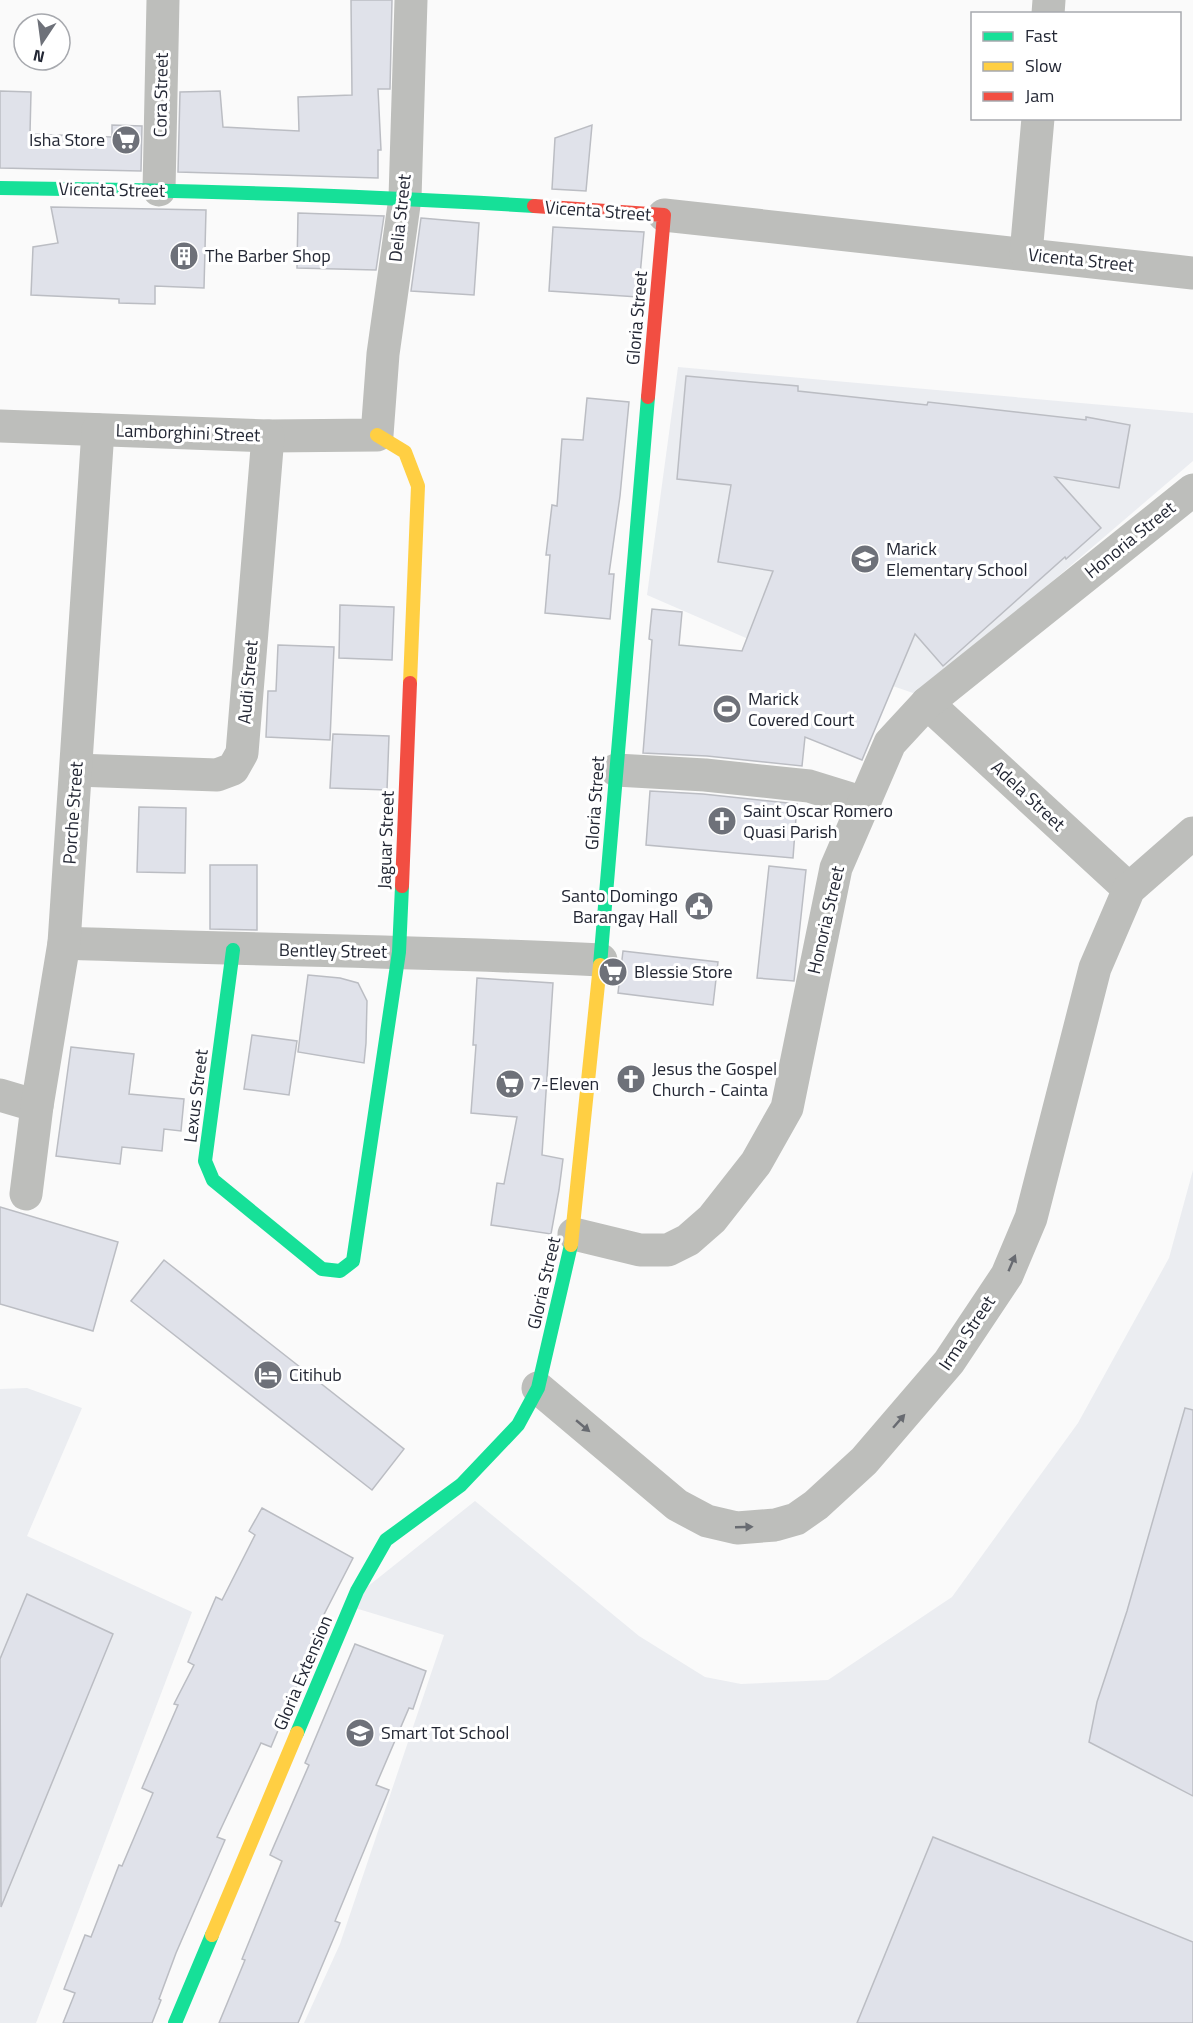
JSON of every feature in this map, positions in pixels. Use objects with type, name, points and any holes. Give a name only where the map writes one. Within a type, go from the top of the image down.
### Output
[{"type":"street","name":"Cora Street","points":[[159,190],[163,0]]},
{"type":"street","name":"Delia Street","points":[[376,435],[383,354],[405,198],[411,0]]},
{"type":"street","points":[[1026,254],[1038,120]]},
{"type":"street","name":"Vicenta Street","points":[[0,188],[159,190],[405,198],[664,216],[1193,273]]},
{"type":"street","name":"Gloria Street","points":[[538,1389],[574,1234],[601,960],[664,216]]},
{"type":"street","name":"Lamborghini Street","points":[[0,426],[268,436],[376,435]]},
{"type":"street","name":"Porche Street","points":[[27,1194],[37,1106],[64,943],[98,430]]},
{"type":"street","name":"Jaguar Street","points":[[353,1261],[399,952],[418,486],[405,452],[376,435]]},
{"type":"street","name":"Audi Street","points":[[76,770],[217,775],[233,769],[242,753],[268,436]]},
{"type":"street","name":"Honoria Street","points":[[574,1234],[640,1250],[668,1250],[688,1240],[712,1219],[756,1163],[787,1108],[836,868],[890,743],[927,703],[1193,490]]},
{"type":"street","name":"Adela Street","points":[[927,703],[1130,889]]},
{"type":"street","points":[[616,770],[705,775],[809,786],[864,803]]},
{"type":"street","name":"Irma Street","points":[[538,1389],[676,1505],[707,1521],[737,1528],[775,1525],[795,1519],[816,1505],[864,1461],[949,1362],[1007,1275],[1030,1218],[1095,968],[1130,889],[1193,833]]},
{"type":"street","name":"Bentley Street","points":[[64,943],[601,960]]},
{"type":"street","name":"Lexus Street","points":[[232,950],[206,1161],[213,1180],[322,1269],[340,1271],[353,1261]]},
{"type":"street","points":[[0,1095],[37,1106]]},
{"type":"street","name":"Gloria Extension","points":[[175,2023],[352,1601],[368,1570],[386,1540],[461,1485],[518,1425],[538,1389]]},
{"type":"shaded area","name":"Marick Elementary School","points":[[678,367],[1193,413],[1193,461],[944,674],[916,694],[746,638],[647,595]]},
{"type":"shaded area","points":[[1193,1170],[1193,2023],[304,2023],[340,1944],[444,1635],[355,1608],[367,1587],[475,1501],[639,1636],[705,1677],[741,1684],[828,1680],[952,1597],[1078,1423],[1169,1258]]},
{"type":"shaded area","points":[[27,1388],[82,1408],[27,1536],[192,1612],[36,2023],[0,2023],[0,1389]]},
{"type":"building","points":[[351,0],[392,0],[390,89],[378,89],[381,150],[378,150],[378,178],[178,172],[180,92],[220,91],[223,127],[299,131],[298,97],[352,95]]},
{"type":"building","points":[[0,91],[31,92],[30,134],[112,137],[112,125],[142,126],[141,171],[0,168]]},
{"type":"building","points":[[592,125],[586,191],[552,189],[555,138]]},
{"type":"building","points":[[51,207],[206,210],[204,288],[155,286],[155,304],[119,303],[119,299],[31,295],[33,247],[58,243]]},
{"type":"building","points":[[298,213],[384,216],[376,270],[297,268]]},
{"type":"building","points":[[421,218],[479,223],[474,295],[411,291]]},
{"type":"building","points":[[553,227],[644,232],[638,297],[549,291]]},
{"type":"building","name":"Marick Elementary School","points":[[686,376],[798,386],[798,391],[927,405],[928,402],[1086,420],[1086,417],[1130,425],[1119,488],[1055,477],[1101,528],[1066,559],[1065,557],[943,666],[915,634],[862,760],[805,737],[802,766],[707,756],[643,753],[652,640],[649,639],[652,609],[682,612],[679,645],[742,651],[773,571],[718,562],[731,485],[677,479]]},
{"type":"building","points":[[587,398],[629,402],[620,496],[609,574],[614,574],[610,619],[545,613],[550,555],[546,555],[552,505],[557,506],[562,439],[583,440]]},
{"type":"building","points":[[340,605],[394,607],[392,660],[339,658]]},
{"type":"building","points":[[278,645],[334,647],[330,740],[266,737],[268,691],[276,691]]},
{"type":"building","points":[[333,734],[389,736],[387,790],[330,788]]},
{"type":"building","name":"Saint Oscar Romero Quasi Parish","points":[[650,791],[797,804],[793,858],[646,845]]},
{"type":"building","points":[[139,807],[186,808],[185,873],[137,872]]},
{"type":"building","points":[[210,865],[257,865],[257,930],[210,929]]},
{"type":"building","points":[[769,866],[806,870],[794,981],[757,978]]},
{"type":"building","points":[[623,951],[718,962],[713,1005],[618,993]]},
{"type":"building","points":[[308,975],[340,978],[358,983],[367,1001],[364,1063],[298,1052]]},
{"type":"building","points":[[477,978],[553,983],[542,1155],[563,1159],[551,1234],[491,1225],[497,1183],[504,1184],[517,1117],[471,1113],[476,1045],[473,1045]]},
{"type":"building","points":[[252,1035],[297,1041],[289,1095],[244,1089]]},
{"type":"building","points":[[71,1047],[134,1054],[129,1094],[184,1099],[181,1131],[164,1129],[162,1151],[122,1147],[120,1164],[56,1156]]},
{"type":"building","points":[[0,1207],[118,1242],[93,1331],[0,1304]]},
{"type":"building","name":"Citihub","points":[[164,1260],[404,1449],[372,1490],[131,1301]]},
{"type":"building","points":[[1185,1408],[1193,1410],[1193,1796],[1089,1742],[1097,1702],[1127,1611]]},
{"type":"building","points":[[262,1508],[353,1558],[316,1630],[320,1631],[271,1747],[261,1743],[217,1837],[225,1840],[176,1953],[152,2023],[63,2023],[75,1993],[64,1989],[85,1935],[91,1937],[119,1865],[122,1866],[153,1793],[142,1788],[178,1705],[174,1704],[194,1665],[188,1662],[216,1597],[222,1600],[255,1535],[249,1531]]},
{"type":"building","points":[[27,1594],[113,1634],[1,1907],[0,1659]]},
{"type":"building","points":[[355,1644],[426,1671],[413,1709],[409,1708],[376,1785],[389,1790],[335,1921],[340,1923],[298,2023],[219,2023],[282,1861],[270,1855],[309,1765],[305,1763]]},
{"type":"building","points":[[933,1837],[1193,1942],[1193,2023],[857,2023]]},
{"type":"traffic: fast","points":[[0,188],[267,194],[534,206]]},
{"type":"traffic: fast","points":[[600,965],[648,397]]},
{"type":"traffic: fast","points":[[233,950],[205,1161],[213,1180],[322,1269],[340,1271],[353,1261],[399,952],[402,886]]},
{"type":"traffic: fast","points":[[297,1733],[357,1591],[386,1540],[461,1485],[518,1425],[538,1388],[571,1245]]},
{"type":"traffic: fast","points":[[175,2023],[212,1935]]},
{"type":"traffic: slow","points":[[377,435],[405,452],[418,486],[410,683]]},
{"type":"traffic: slow","points":[[571,1245],[600,965]]},
{"type":"traffic: slow","points":[[212,1935],[297,1733]]},
{"type":"traffic: jam","points":[[534,206],[664,215],[648,397]]},
{"type":"traffic: jam","points":[[402,886],[410,683]]},
{"type":"place","name":"Isha Store","points":[[126,140]]},
{"type":"place","name":"The Barber Shop","points":[[184,256]]},
{"type":"place","name":"Marick Elementary School","points":[[865,559]]},
{"type":"place","name":"Marick Covered Court","points":[[727,709]]},
{"type":"place","name":"Saint Oscar Romero Quasi Parish","points":[[722,821]]},
{"type":"place","name":"Santo Domingo Barangay Hall","points":[[699,906]]},
{"type":"place","name":"Blessie Store","points":[[613,972]]},
{"type":"place","name":"Jesus the Gospel Church - Cainta","points":[[631,1079]]},
{"type":"place","name":"7-Eleven","points":[[510,1084]]},
{"type":"place","name":"Citihub","points":[[268,1375]]},
{"type":"place","name":"Smart Tot School","points":[[360,1733]]}]
